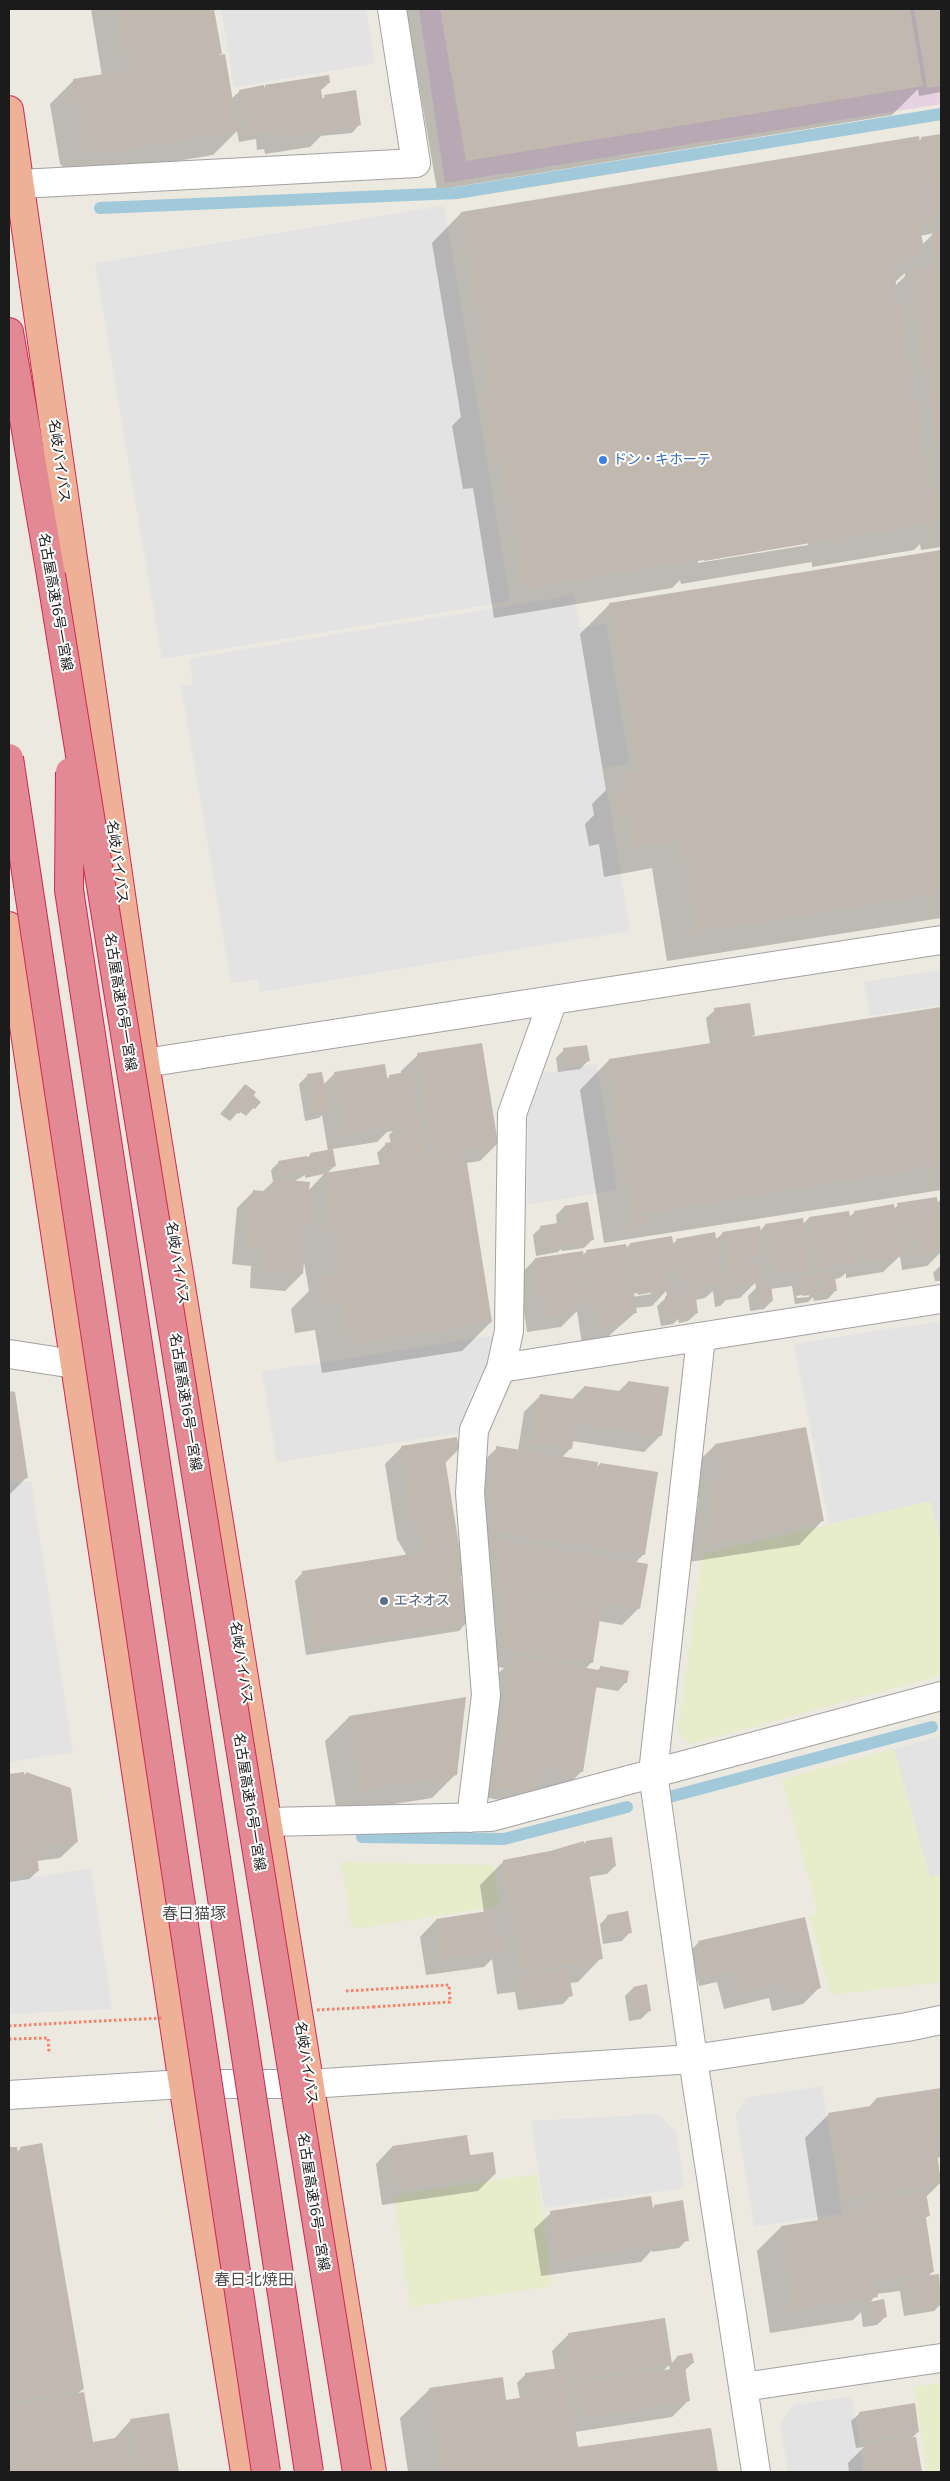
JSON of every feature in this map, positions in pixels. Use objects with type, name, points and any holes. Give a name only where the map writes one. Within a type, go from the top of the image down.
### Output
[{"type":"highway","name":"名岐バイパス","points":[[9,110],[145,1063],[372,2472]]},
{"type":"highway","name":"名古屋高速16号一宮線","points":[[9,332],[70,694],[357,2472]]},
{"type":"highway","points":[[70,694],[69,890],[309,2472]]},
{"type":"highway","points":[[9,758],[266,2472]]},
{"type":"highway","points":[[9,926],[183,2084],[245,2472]]},
{"type":"street","points":[[20,184],[416,163],[392,9]]},
{"type":"street","points":[[145,1063],[941,940]]},
{"type":"street","points":[[471,1818],[486,1695],[470,1493],[474,1430],[502,1368],[509,1331],[512,1114],[553,1000]]},
{"type":"street","points":[[502,1368],[941,1299]]},
{"type":"street","points":[[701,1337],[653,1774],[693,2059],[756,2472]]},
{"type":"street","points":[[9,1354],[74,1364]]},
{"type":"street","points":[[267,1822],[491,1818],[941,1696]]},
{"type":"street","points":[[9,2095],[183,2084],[309,2084],[693,2059],[907,2027],[941,2020]]},
{"type":"street","points":[[743,2387],[941,2358]]},
{"type":"path","points":[[346,1991],[449,1985],[450,2002],[373,2007]]},
{"type":"path","points":[[9,2026],[99,2021]]},
{"type":"path","points":[[9,2039],[48,2038],[49,2052]]},
{"type":"shaded area","points":[[221,9],[366,9],[375,63],[234,87]]},
{"type":"shaded area","points":[[419,9],[941,9],[941,104],[445,183]]},
{"type":"shaded area","points":[[444,206],[510,601],[162,659],[95,263]]},
{"type":"shaded area","points":[[574,595],[580,628],[606,623],[629,764],[603,768],[630,931],[260,992],[258,979],[231,983],[181,686],[193,684],[189,659]]},
{"type":"shaded area","points":[[941,970],[941,1005],[870,1016],[864,982]]},
{"type":"shaded area","points":[[597,1064],[617,1190],[527,1205],[528,1114],[544,1073]]},
{"type":"shaded area","points":[[941,1321],[941,1542],[930,1501],[829,1524],[794,1344]]},
{"type":"shaded area","points":[[497,1335],[488,1368],[470,1395],[464,1432],[277,1462],[262,1372]]},
{"type":"shaded area","points":[[31,1481],[73,1752],[9,1762],[9,1484]]},
{"type":"shaded area","points":[[941,1736],[941,1874],[930,1877],[894,1749]]},
{"type":"shaded area","points":[[91,1868],[112,2009],[9,2014],[9,1881]]},
{"type":"shaded area","points":[[822,2086],[842,2213],[754,2227],[736,2114],[746,2098]]},
{"type":"shaded area","points":[[658,2114],[676,2131],[684,2188],[544,2208],[531,2121]]},
{"type":"shaded area","points":[[852,2396],[864,2472],[788,2472],[780,2424],[794,2405]]},
{"type":"green space","points":[[930,1501],[941,1542],[941,1675],[690,1744],[678,1732],[702,1554]]},
{"type":"green space","points":[[894,1749],[930,1876],[941,1874],[941,1982],[831,1995],[809,1916],[818,1913],[782,1779]]},
{"type":"green space","points":[[341,1862],[493,1865],[500,1906],[352,1929]]},
{"type":"green space","points":[[537,2174],[553,2286],[410,2307],[394,2195]]},
{"type":"green space","points":[[941,2383],[941,2472],[927,2472],[914,2387]]},
{"type":"building","points":[[118,9],[214,9],[222,54],[128,69]]},
{"type":"building","points":[[440,9],[910,9],[923,86],[466,161]]},
{"type":"building","points":[[914,9],[941,9],[941,86],[927,88]]},
{"type":"building","points":[[225,54],[238,131],[99,154],[83,140],[73,79]]},
{"type":"building","points":[[329,75],[330,83],[320,84],[328,131],[281,138],[281,133],[274,134],[265,85]]},
{"type":"building","points":[[264,85],[271,130],[247,134],[239,90]]},
{"type":"building","points":[[356,90],[361,125],[330,130],[324,95]]},
{"type":"building","points":[[941,134],[941,219],[935,220],[921,137]]},
{"type":"building","points":[[919,136],[933,220],[919,223],[925,254],[892,260],[930,489],[939,487],[941,521],[842,538],[828,461],[826,461],[840,538],[704,561],[692,485],[820,462],[690,484],[703,559],[524,589],[502,459],[492,460],[481,395],[491,393],[461,212]]},
{"type":"building","points":[[941,231],[940,461],[908,272],[938,267],[932,233]]},
{"type":"building","points":[[941,550],[941,893],[696,932],[682,840],[633,848],[628,815],[618,817],[614,793],[624,792],[621,773],[637,770],[609,603]]},
{"type":"building","points":[[750,1003],[755,1035],[719,1041],[714,1008]]},
{"type":"building","points":[[941,1007],[941,1166],[633,1215],[609,1059]]},
{"type":"building","points":[[482,1043],[498,1144],[433,1154],[417,1053]]},
{"type":"building","points":[[587,1045],[590,1061],[566,1064],[563,1048]]},
{"type":"building","points":[[385,1064],[395,1126],[344,1134],[334,1072]]},
{"type":"building","points":[[412,1071],[419,1121],[397,1124],[389,1075]]},
{"type":"building","points":[[322,1072],[329,1110],[313,1113],[307,1074]]},
{"type":"building","points":[[245,1084],[256,1092],[239,1114],[228,1105]]},
{"type":"building","points":[[254,1096],[261,1102],[255,1109],[248,1104]]},
{"type":"building","points":[[419,1122],[425,1156],[403,1160],[397,1126]]},
{"type":"building","points":[[398,1141],[401,1160],[388,1162],[385,1143]]},
{"type":"building","points":[[333,1149],[336,1166],[313,1170],[310,1153]]},
{"type":"building","points":[[465,1151],[492,1322],[351,1344],[344,1301],[324,1304],[320,1278],[340,1275],[324,1173]]},
{"type":"building","points":[[307,1156],[310,1172],[281,1176],[278,1161]]},
{"type":"building","points":[[274,1179],[310,1182],[309,1190],[316,1191],[313,1222],[304,1221],[302,1245],[305,1245],[303,1274],[266,1271],[267,1249],[248,1248],[253,1190],[273,1192]]},
{"type":"building","points":[[937,1197],[941,1227],[941,1251],[918,1254],[915,1233],[902,1236],[897,1203]]},
{"type":"building","points":[[588,1202],[594,1240],[570,1244],[564,1206]]},
{"type":"building","points":[[894,1204],[901,1256],[863,1262],[854,1211]]},
{"type":"building","points":[[849,1211],[858,1262],[817,1269],[809,1217]]},
{"type":"building","points":[[643,1216],[645,1225],[631,1228],[629,1218]]},
{"type":"building","points":[[803,1218],[811,1269],[773,1275],[765,1224]]},
{"type":"building","points":[[564,1222],[567,1245],[544,1248],[540,1226]]},
{"type":"building","points":[[760,1226],[764,1253],[754,1255],[758,1282],[731,1285],[722,1232]]},
{"type":"building","points":[[715,1232],[723,1282],[694,1287],[693,1281],[683,1282],[676,1239]]},
{"type":"building","points":[[672,1236],[678,1270],[666,1271],[670,1289],[638,1295],[630,1243]]},
{"type":"building","points":[[908,1237],[909,1248],[903,1249],[901,1238]]},
{"type":"building","points":[[626,1244],[637,1313],[620,1315],[622,1324],[599,1328],[586,1250]]},
{"type":"building","points":[[583,1251],[590,1297],[577,1299],[579,1311],[544,1316],[535,1258]]},
{"type":"building","points":[[834,1271],[837,1291],[822,1293],[818,1273]]},
{"type":"building","points":[[814,1275],[818,1294],[803,1296],[800,1277]]},
{"type":"building","points":[[771,1284],[773,1301],[758,1303],[756,1286]]},
{"type":"building","points":[[728,1288],[730,1298],[723,1299],[721,1290]]},
{"type":"building","points":[[695,1291],[698,1313],[687,1315],[683,1293]]},
{"type":"building","points":[[679,1294],[682,1317],[669,1319],[665,1296]]},
{"type":"building","points":[[628,1381],[669,1387],[662,1436],[578,1423],[584,1386],[626,1392]]},
{"type":"building","points":[[9,1391],[15,1392],[28,1478],[9,1481]]},
{"type":"building","points":[[540,1394],[580,1400],[572,1449],[532,1443]]},
{"type":"building","points":[[806,1427],[824,1521],[757,1534],[745,1471],[721,1476],[715,1444]]},
{"type":"building","points":[[457,1437],[459,1450],[444,1453],[464,1576],[446,1578],[413,1522],[401,1446]]},
{"type":"building","points":[[496,1446],[598,1462],[585,1546],[494,1531]]},
{"type":"building","points":[[600,1463],[658,1472],[645,1555],[587,1546]]},
{"type":"building","points":[[744,1473],[756,1537],[705,1546],[716,1478]]},
{"type":"building","points":[[494,1539],[606,1557],[598,1603],[500,1587]]},
{"type":"building","points":[[429,1551],[446,1580],[461,1578],[469,1623],[314,1647],[302,1571]]},
{"type":"building","points":[[607,1557],[648,1564],[640,1609],[600,1603]]},
{"type":"building","points":[[501,1589],[602,1606],[593,1663],[503,1649]]},
{"type":"building","points":[[513,1656],[599,1670],[583,1772],[544,1766],[542,1779],[495,1772]]},
{"type":"building","points":[[600,1666],[629,1671],[627,1683],[599,1679]]},
{"type":"building","points":[[466,1697],[457,1775],[360,1790],[349,1716]]},
{"type":"building","points":[[24,1772],[33,1848],[9,1851],[9,1774]]},
{"type":"building","points":[[26,1772],[71,1788],[78,1842],[35,1847]]},
{"type":"building","points":[[495,1773],[533,1779],[531,1792],[493,1787]]},
{"type":"building","points":[[612,1837],[616,1866],[590,1871],[586,1841]]},
{"type":"building","points":[[584,1841],[603,1959],[521,1971],[503,1860],[550,1851]]},
{"type":"building","points":[[36,1849],[39,1871],[9,1875],[9,1853]]},
{"type":"building","points":[[495,1910],[502,1950],[442,1959],[436,1919]]},
{"type":"building","points":[[628,1911],[632,1933],[611,1936],[607,1915]]},
{"type":"building","points":[[805,1917],[821,1988],[789,1995],[785,1982],[740,1993],[735,1972],[707,1978],[698,1941]]},
{"type":"building","points":[[568,1969],[573,1996],[526,2003],[521,1977]]},
{"type":"building","points":[[647,1984],[651,2011],[637,2013],[633,1987]]},
{"type":"building","points":[[941,2088],[941,2138],[935,2139],[941,2183],[842,2198],[828,2113],[877,2105],[876,2098]]},
{"type":"building","points":[[467,2135],[470,2155],[493,2152],[496,2174],[398,2189],[392,2146]]},
{"type":"building","points":[[42,2143],[84,2389],[61,2393],[20,2147]]},
{"type":"building","points":[[9,2147],[17,2147],[58,2393],[9,2402]]},
{"type":"building","points":[[926,2192],[930,2216],[869,2225],[865,2202]]},
{"type":"building","points":[[651,2196],[659,2245],[557,2260],[550,2211]]},
{"type":"building","points":[[683,2200],[689,2241],[660,2244],[654,2205]]},
{"type":"building","points":[[864,2213],[878,2297],[794,2310],[781,2226]]},
{"type":"building","points":[[926,2218],[934,2272],[878,2281],[869,2227]]},
{"type":"building","points":[[939,2274],[941,2304],[912,2308],[907,2278]]},
{"type":"building","points":[[884,2299],[887,2317],[871,2320],[869,2302]]},
{"type":"building","points":[[665,2318],[672,2364],[575,2378],[568,2333]]},
{"type":"building","points":[[692,2353],[694,2363],[678,2366],[677,2356]]},
{"type":"building","points":[[567,2367],[570,2388],[528,2394],[525,2373]]},
{"type":"building","points":[[685,2367],[690,2401],[581,2418],[575,2383]]},
{"type":"building","points":[[503,2377],[506,2400],[570,2390],[578,2447],[711,2428],[718,2472],[442,2472],[429,2388]]},
{"type":"building","points":[[84,2392],[93,2442],[126,2436],[133,2472],[11,2472],[9,2405]]},
{"type":"building","points":[[915,2403],[919,2432],[864,2441],[859,2412]]},
{"type":"building","points":[[169,2413],[179,2472],[139,2472],[130,2419]]},
{"type":"building","points":[[916,2437],[922,2472],[868,2472],[864,2445]]},
{"type":"waterway","points":[[100,208],[457,193],[941,114]]},
{"type":"waterway","points":[[673,1796],[932,1727]]},
{"type":"waterway","points":[[362,1837],[504,1839],[627,1807]]},
{"type":"place","name":"ドン・キホーテ","points":[[603,460]]},
{"type":"place","name":"エネオス","points":[[384,1601]]},
{"type":"district","name":"春日猫塚","points":[[194,1914]]},
{"type":"district","name":"春日北焼田","points":[[254,2280]]}]
